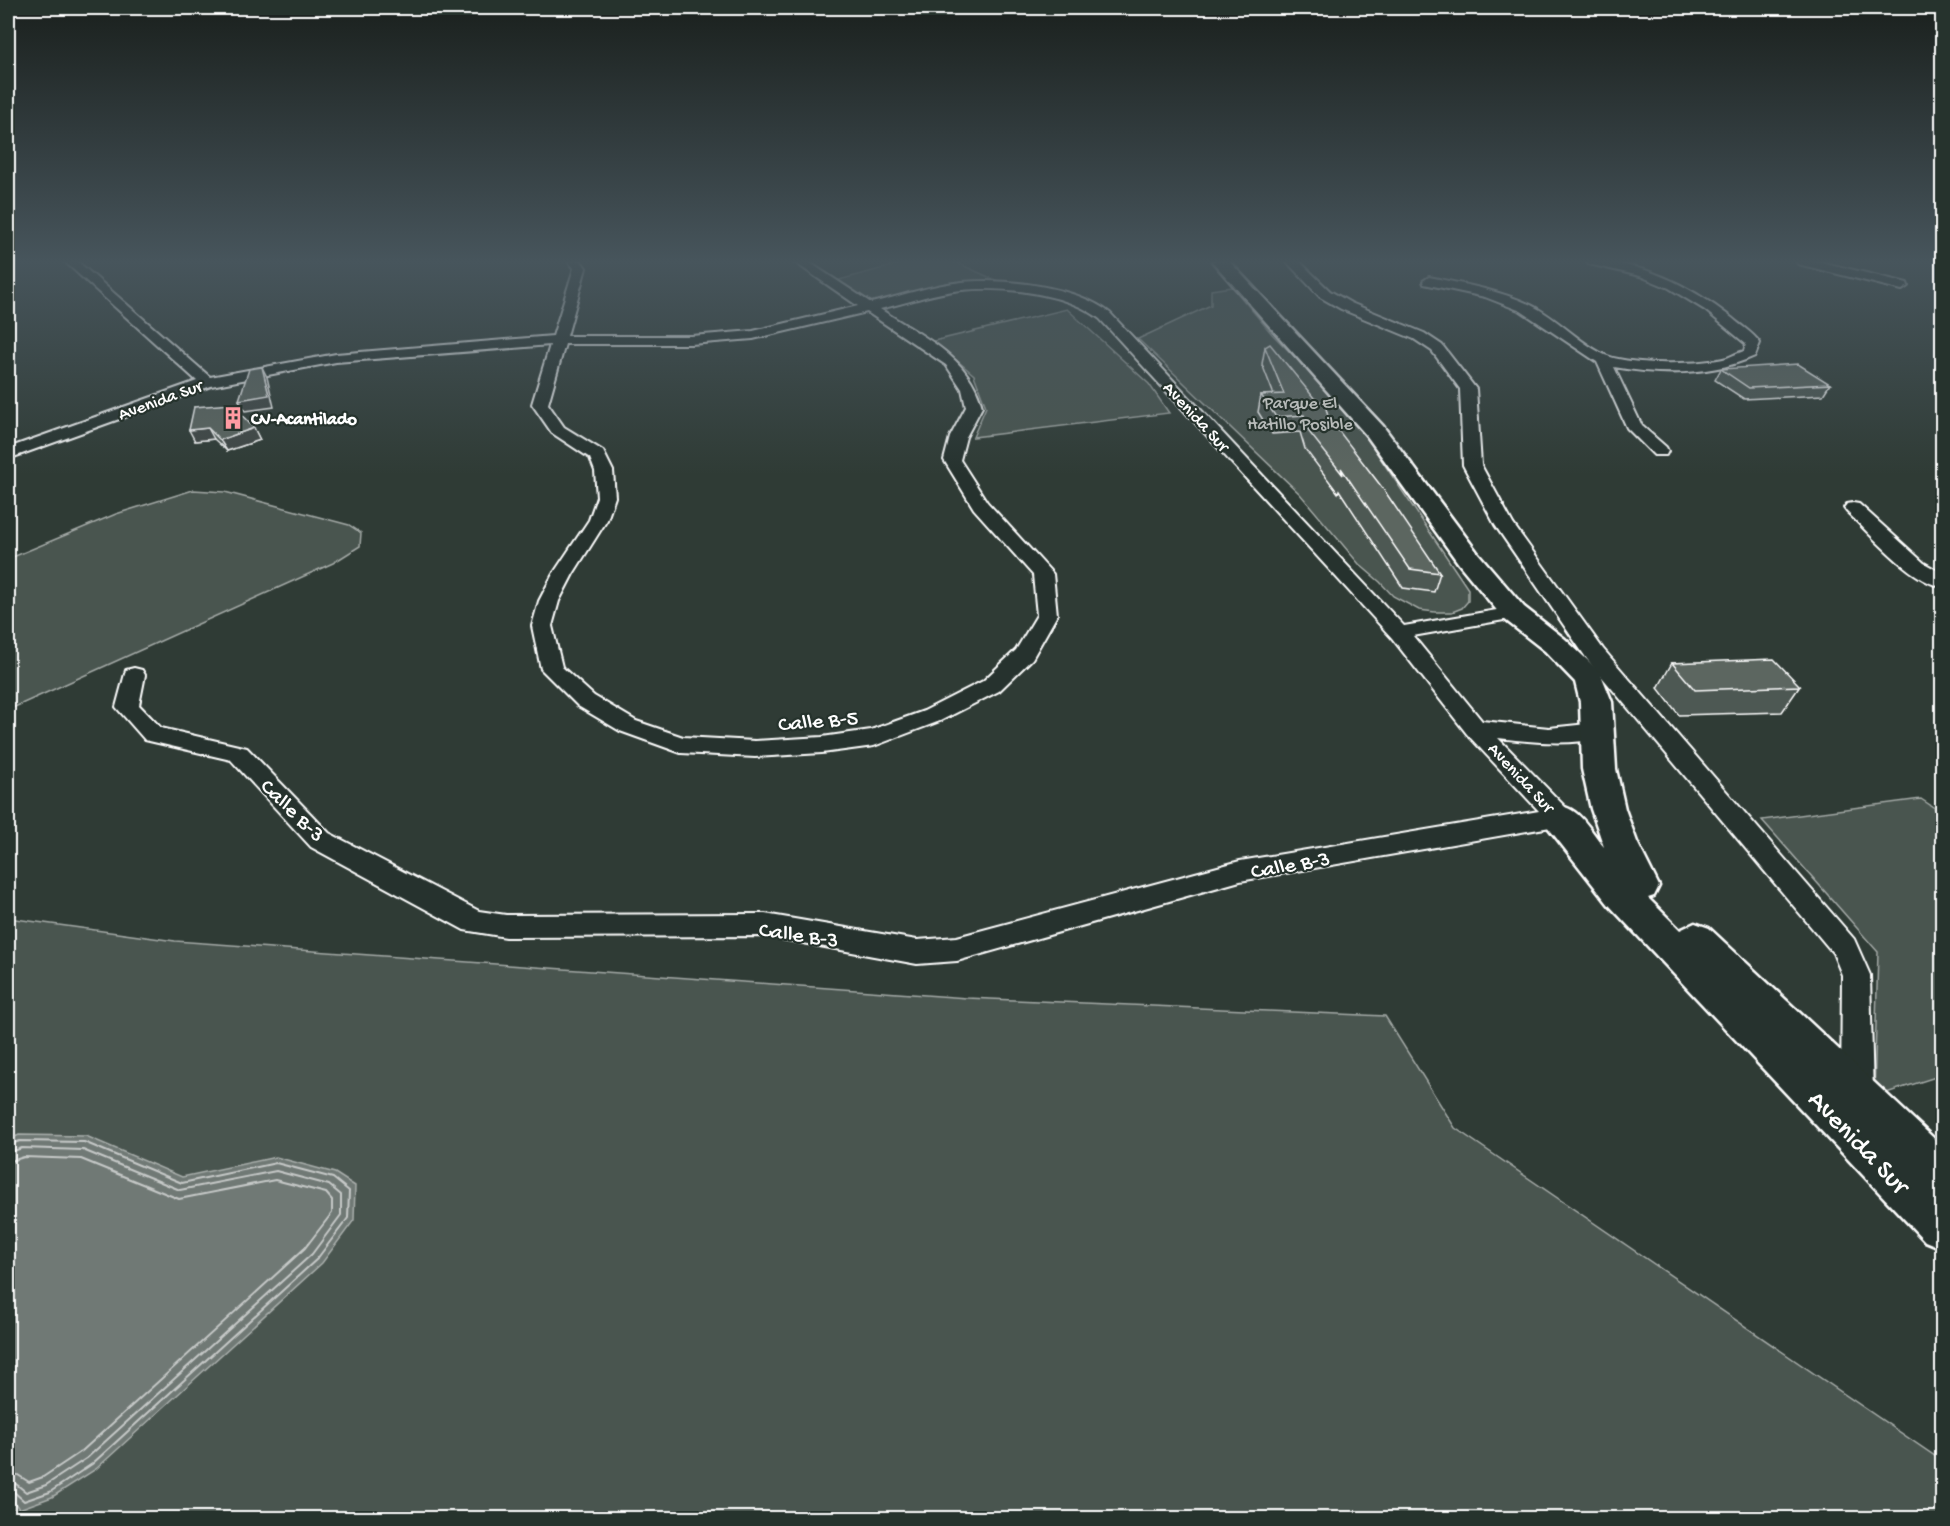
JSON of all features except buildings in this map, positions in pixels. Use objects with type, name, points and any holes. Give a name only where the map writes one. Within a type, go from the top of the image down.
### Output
[{"type":"street","points":[[151,332],[207,382]]},
{"type":"street","points":[[558,340],[560,332]]},
{"type":"street","name":"Avenida Sur","points":[[8,454],[207,382],[284,366],[369,354],[558,340],[727,338],[761,332]]},
{"type":"street","name":"Calle B-5","points":[[558,340],[540,404],[558,430],[597,455],[604,471],[606,497],[598,520],[563,574],[544,618],[542,626],[552,669],[586,701],[628,726],[681,745],[755,749],[822,745],[874,738],[932,716],[991,686],[1024,654],[1047,615],[1043,574],[981,505],[952,460],[958,437],[974,407],[970,389],[951,362],[905,332]]},
{"type":"street","name":"Avenida Sur","points":[[1118,332],[1399,633],[1475,728],[1559,817],[1622,895],[1942,1224]]},
{"type":"street","name":"Avenida Sur","points":[[1285,332],[1375,431],[1468,558],[1514,614],[1555,645],[1589,679],[1596,702],[1599,769],[1608,809],[1619,842],[1641,886]]},
{"type":"street","points":[[1410,332],[1437,348],[1468,389],[1472,465],[1504,525],[1595,654],[1844,947],[1856,975],[1857,1097]]},
{"type":"street","points":[[1562,332],[1603,360],[1631,365],[1664,366],[1729,362],[1750,353],[1753,343],[1740,332]]},
{"type":"street","points":[[1603,360],[1635,428],[1660,451]]},
{"type":"street","points":[[1853,508],[1917,567],[1942,581]]},
{"type":"street","points":[[1399,633],[1457,621],[1514,614]]},
{"type":"street","name":"Calle B-3","points":[[134,675],[127,707],[153,734],[238,754],[320,840],[474,922],[506,926],[765,926],[917,952],[957,949],[1240,871],[1559,817]]},
{"type":"street","points":[[1475,728],[1549,736],[1597,731]]},
{"type":"street","name":"Avenida Sur","points":[[1559,817],[1641,886],[1942,1177]]},
{"type":"green space","points":[[971,332],[1092,332],[1149,384],[1169,413],[973,437],[986,407],[974,375],[934,341]]},
{"type":"green space","name":"Parque El Hatillo Posible","points":[[1153,332],[1270,332],[1350,413],[1468,589],[1468,601],[1462,608],[1452,612],[1435,612],[1419,610],[1393,596],[1359,564],[1300,494],[1138,339]]},
{"type":"green space","points":[[193,490],[225,492],[349,525],[361,533],[360,546],[333,563],[8,710],[8,559],[116,514]]},
{"type":"green space","points":[[1921,799],[1942,813],[1942,1075],[1874,1097],[1878,952],[1762,820]]},
{"type":"green space","points":[[8,918],[175,941],[967,998],[1385,1016],[1455,1128],[1942,1461],[1942,1518],[8,1518]]},
{"type":"water","points":[[19,1135],[86,1136],[182,1177],[276,1157],[335,1173],[355,1186],[354,1220],[322,1263],[96,1469],[52,1497],[19,1509],[8,1493],[8,1140]]},
{"type":"place","name":"CV-Acantilado","points":[[233,418]]}]
